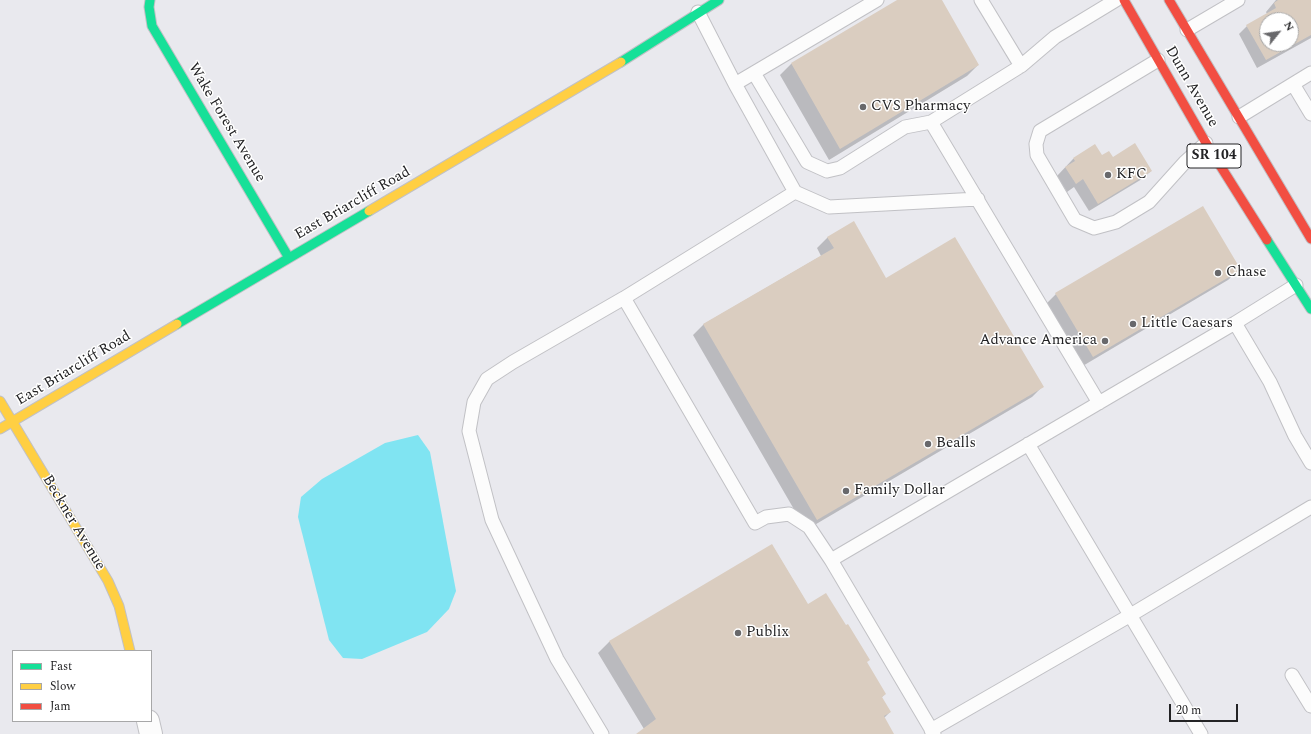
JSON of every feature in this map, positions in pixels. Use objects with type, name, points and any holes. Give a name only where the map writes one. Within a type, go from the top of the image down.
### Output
[{"type":"street","name":"Wake Forest Avenue","points":[[150,0],[149,6],[152,26],[289,258]]},
{"type":"street","name":"East Briarcliff Road","points":[[0,429],[595,78],[719,0]]},
{"type":"street","name":"Dunn Avenue","points":[[1124,0],[1206,143],[1311,309]]},
{"type":"street","name":"Dunn Avenue","points":[[1170,0],[1311,239]]},
{"type":"street","name":"Beckner Avenue","points":[[0,401],[108,581],[119,606],[130,650]]},
{"type":"street","points":[[148,722],[151,734]]},
{"type":"lane","points":[[735,84],[877,0]]},
{"type":"lane","points":[[981,0],[1021,66]]},
{"type":"lane","points":[[754,73],[807,162],[827,171],[840,168],[905,127],[932,122],[1021,66],[1054,37],[1116,0]]},
{"type":"lane","points":[[1187,30],[1238,0]]},
{"type":"lane","points":[[698,12],[735,84],[795,192],[828,207],[978,199]]},
{"type":"lane","points":[[1158,60],[1040,131],[1036,144],[1037,155],[1075,220],[1094,228],[1116,222],[1149,202],[1185,162],[1206,143]]},
{"type":"lane","points":[[1239,117],[1311,73]]},
{"type":"lane","points":[[1293,84],[1311,114]]},
{"type":"lane","points":[[932,122],[1098,403]]},
{"type":"lane","points":[[602,734],[557,659],[492,520],[469,431],[474,402],[487,379],[513,362],[624,298],[795,192]]},
{"type":"lane","points":[[831,560],[1235,323],[1296,285]]},
{"type":"lane","points":[[624,298],[755,523],[766,516],[789,514],[809,527],[831,560],[932,732],[1311,507]]},
{"type":"lane","points":[[1235,323],[1270,382],[1311,463]]},
{"type":"lane","points":[[1028,444],[1129,616],[1201,734]]},
{"type":"lane","points":[[1292,675],[1311,706]]},
{"type":"water","points":[[418,435],[430,452],[456,591],[449,609],[427,632],[362,659],[343,658],[329,640],[298,517],[301,497],[322,479],[385,443]]},
{"type":"building","name":"CVS Pharmacy","points":[[897,0],[942,0],[979,65],[840,149],[791,63]]},
{"type":"building","points":[[1278,0],[1311,0],[1311,35],[1299,42],[1299,12],[1269,12],[1276,8],[1274,3]]},
{"type":"building","points":[[1259,18],[1259,48],[1246,25]]},
{"type":"building","points":[[1261,52],[1280,52],[1266,60]]},
{"type":"building","name":"KFC","points":[[1135,143],[1152,171],[1098,204],[1083,179],[1076,184],[1065,167],[1075,161],[1073,158],[1095,144],[1102,155],[1109,151],[1113,157]]},
{"type":"building","points":[[1203,206],[1241,270],[1093,357],[1055,293]]},
{"type":"building","points":[[854,221],[886,278],[955,237],[1044,387],[817,520],[703,324],[834,248],[827,237]]},
{"type":"building","name":"Publix","points":[[772,544],[808,604],[826,593],[846,625],[848,624],[870,660],[867,662],[886,694],[882,697],[891,712],[884,716],[894,734],[636,734],[656,719],[609,641]]},
{"type":"traffic: fast","points":[[150,0],[149,7],[152,26],[289,258]]},
{"type":"traffic: fast","points":[[621,62],[719,0]]},
{"type":"traffic: fast","points":[[177,324],[369,211]]},
{"type":"traffic: fast","points":[[1267,240],[1311,309]]},
{"type":"traffic: slow","points":[[369,211],[621,62]]},
{"type":"traffic: slow","points":[[0,429],[177,324]]},
{"type":"traffic: slow","points":[[0,401],[108,581],[119,606],[130,650]]},
{"type":"traffic: jam","points":[[1124,0],[1206,143],[1267,240]]},
{"type":"traffic: jam","points":[[1169,0],[1311,239]]},
{"type":"place","name":"CVS Pharmacy","points":[[863,107]]},
{"type":"place","name":"KFC","points":[[1108,175]]},
{"type":"place","name":"Chase","points":[[1218,273]]},
{"type":"place","name":"Little Caesars","points":[[1133,324]]},
{"type":"place","name":"Advance America","points":[[1105,341]]},
{"type":"place","name":"Bealls","points":[[928,444]]},
{"type":"place","name":"Family Dollar","points":[[846,491]]},
{"type":"place","name":"Publix","points":[[738,633]]}]
